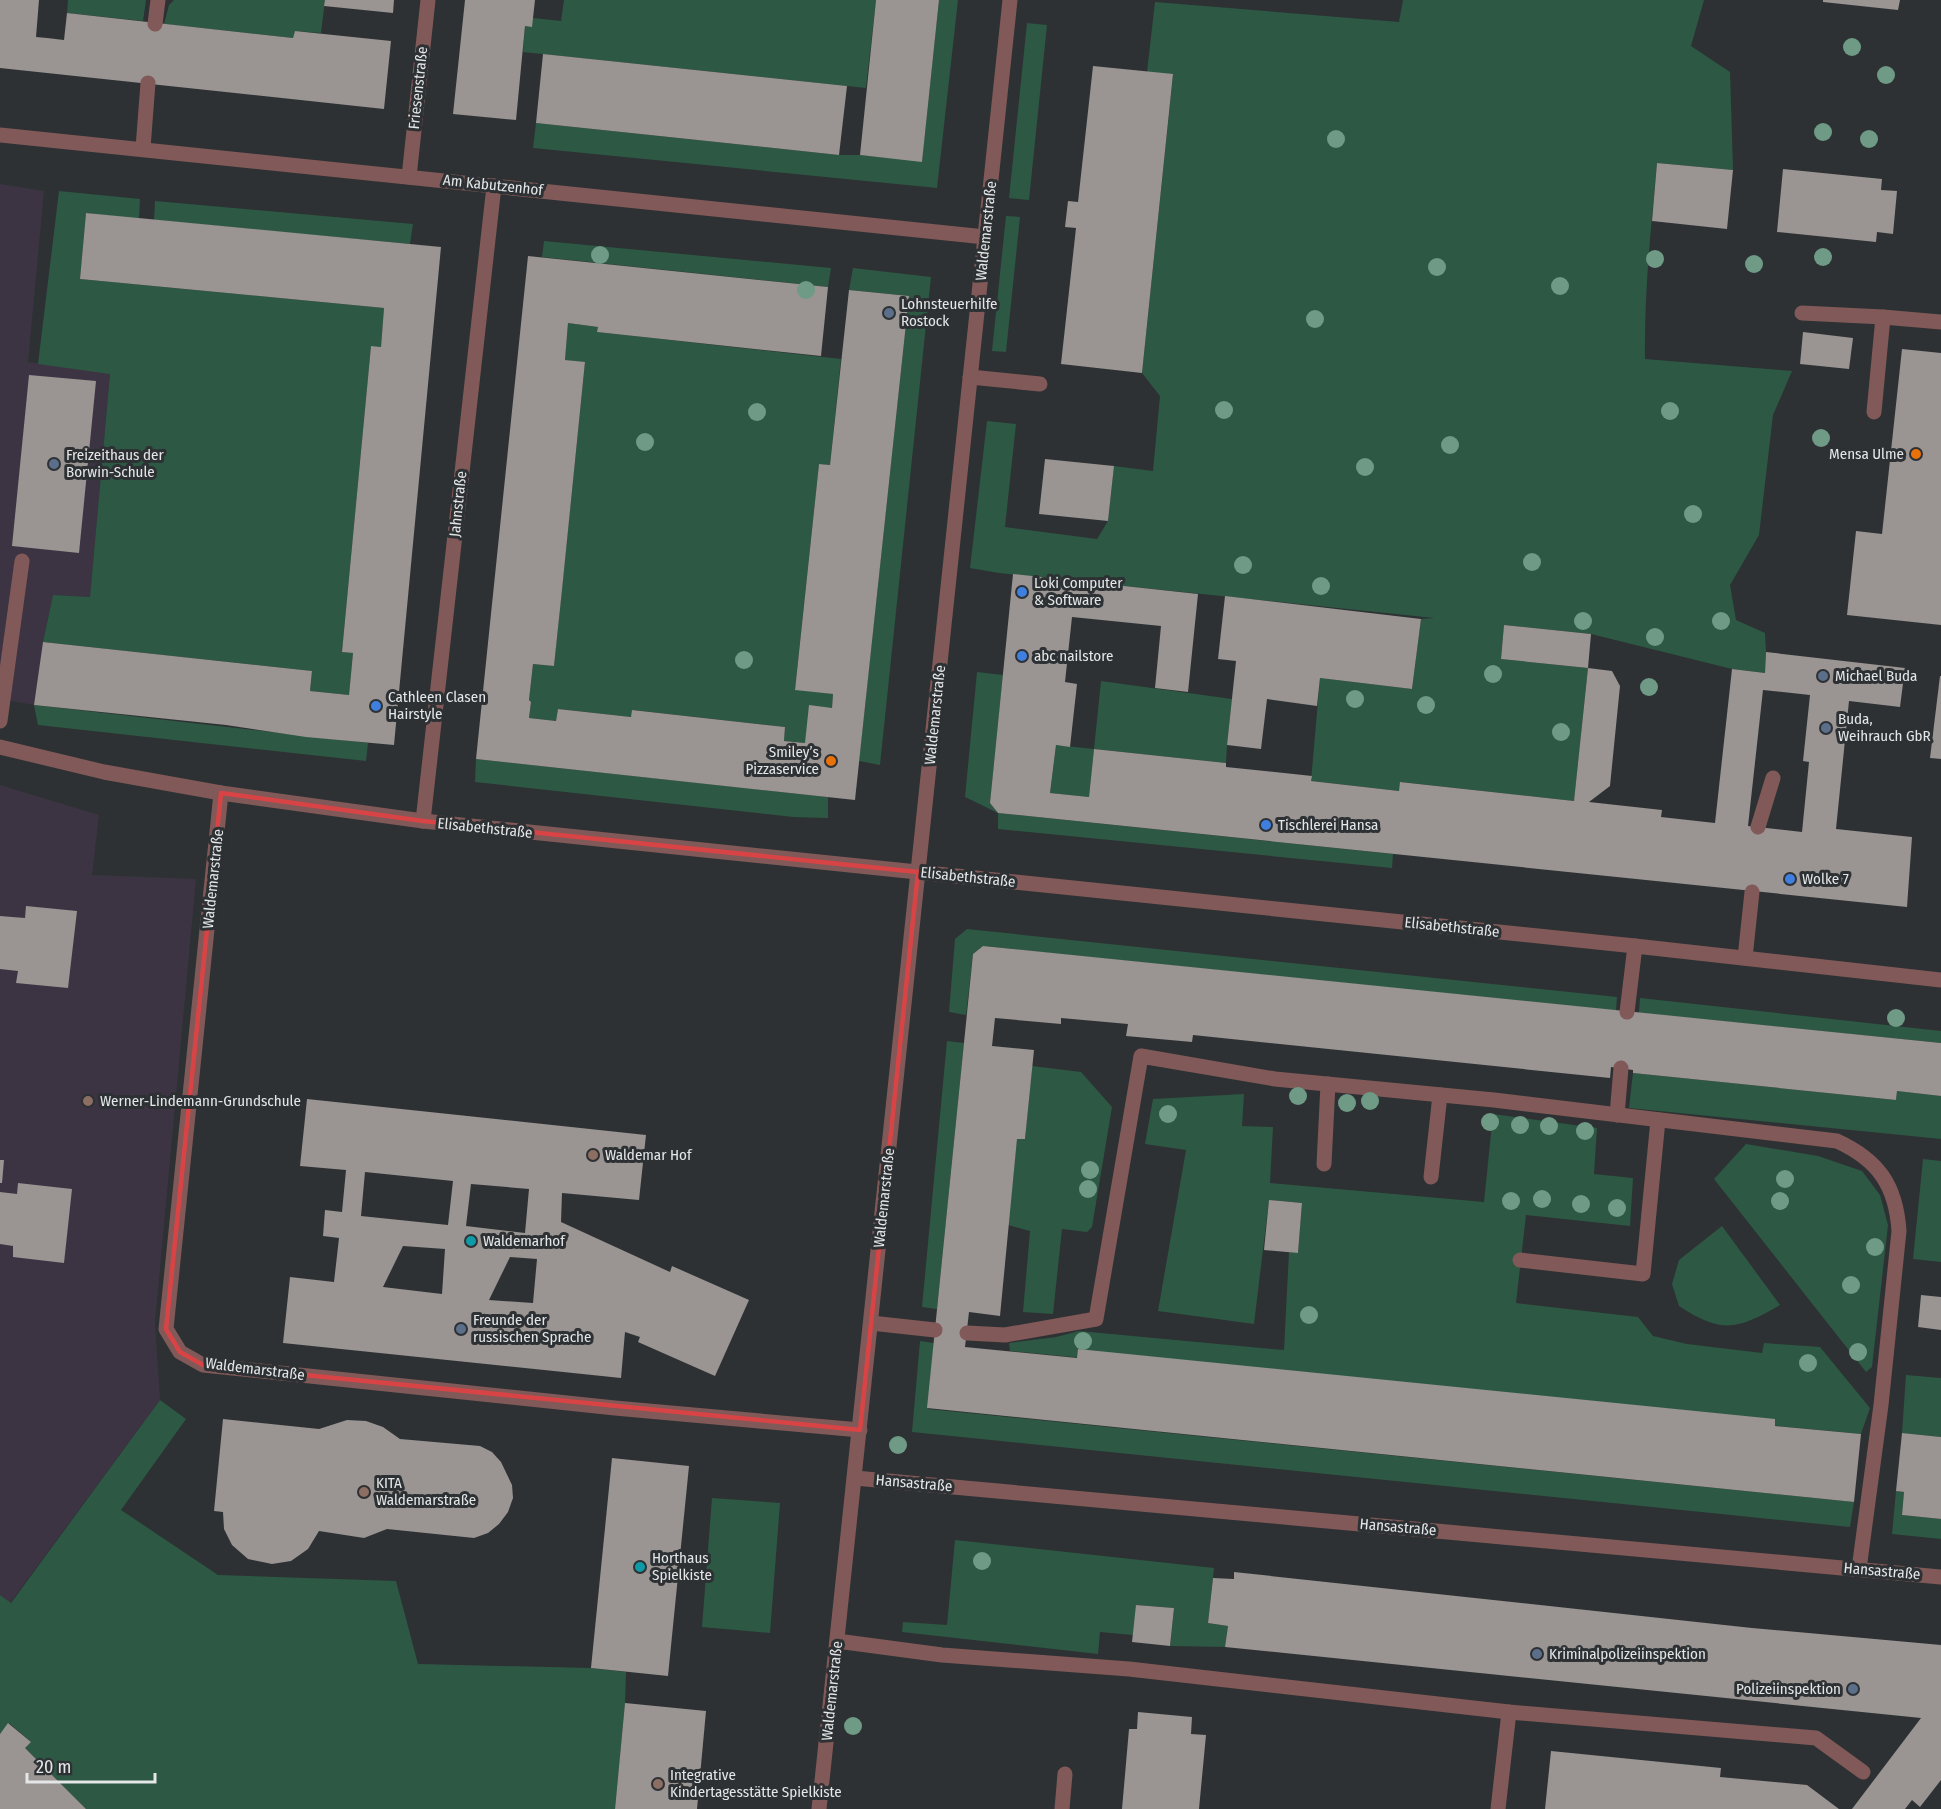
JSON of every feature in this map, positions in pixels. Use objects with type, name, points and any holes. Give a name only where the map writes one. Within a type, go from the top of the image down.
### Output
[{"type":"street","points":[[155,24],[158,0]]},
{"type":"street","name":"Friesenstraße","points":[[409,177],[428,0]]},
{"type":"street","name":"Waldemarstraße","points":[[819,1809],[1010,0]]},
{"type":"street","points":[[143,148],[148,83]]},
{"type":"street","name":"Am Kabutzenhof","points":[[0,135],[985,237]]},
{"type":"street","name":"Jahnstraße","points":[[423,821],[494,186]]},
{"type":"street","points":[[1802,313],[1941,321]]},
{"type":"street","points":[[1874,412],[1883,317]]},
{"type":"street","points":[[970,377],[1040,384]]},
{"type":"street","points":[[0,721],[22,561]]},
{"type":"street","name":"Elisabethstraße","points":[[0,747],[104,772],[221,793],[423,821],[1635,946],[1941,980]]},
{"type":"street","points":[[1758,827],[1773,778]]},
{"type":"street","name":"Waldemarstraße","points":[[221,793],[166,1329],[180,1352],[203,1365],[615,1408],[860,1430]]},
{"type":"street","points":[[1744,958],[1752,892]]},
{"type":"street","points":[[1628,1012],[1635,946]]},
{"type":"street","points":[[966,1333],[1005,1335],[1096,1318],[1141,1056],[1275,1079],[1440,1095],[1837,1141],[1854,1149],[1882,1174],[1892,1192],[1898,1211],[1899,1231],[1881,1405],[1859,1569]]},
{"type":"street","points":[[1617,1115],[1621,1068]]},
{"type":"street","points":[[1324,1164],[1328,1084]]},
{"type":"street","points":[[1431,1177],[1440,1095]]},
{"type":"street","points":[[1520,1260],[1643,1274],[1658,1120]]},
{"type":"street","points":[[871,1323],[935,1330]]},
{"type":"street","name":"Hansastraße","points":[[855,1478],[1941,1577]]},
{"type":"street","points":[[837,1641],[942,1655],[1129,1670],[1509,1712],[1816,1738],[1863,1772]]},
{"type":"street","points":[[1498,1809],[1509,1712]]},
{"type":"street","points":[[1062,1809],[1065,1774]]},
{"type":"highlighted area","points":[[221,793],[423,821],[918,872],[860,1430],[203,1365],[180,1352],[166,1329]]},
{"type":"shaded area","points":[[0,184],[44,191],[28,362],[110,373],[90,597],[53,595],[43,642],[34,705],[0,699]]},
{"type":"shaded area","name":"Werner-Lindemann-Grundschule","points":[[0,785],[99,815],[92,875],[196,879],[155,1322],[160,1400],[10,1603],[0,1595]]},
{"type":"green space","points":[[68,0],[146,0],[143,21],[67,13]]},
{"type":"green space","points":[[174,0],[325,0],[321,33],[295,31],[293,38],[164,24],[169,5]]},
{"type":"green space","points":[[564,0],[876,0],[866,88],[523,52],[525,26],[533,18],[561,21]]},
{"type":"green space","points":[[939,0],[958,0],[937,188],[533,148],[536,123],[839,155],[922,161]]},
{"type":"green space","points":[[1403,0],[1704,0],[1691,46],[1730,72],[1733,170],[1657,163],[1647,285],[1645,359],[1792,371],[1773,415],[1759,535],[1730,585],[1736,620],[1765,633],[1765,673],[1732,669],[1591,634],[1504,625],[1501,659],[1588,668],[1574,801],[1401,782],[1399,791],[1311,781],[1320,678],[1412,689],[1421,619],[1434,618],[999,573],[970,568],[987,421],[1016,424],[1005,527],[1097,539],[1108,521],[1114,466],[1153,471],[1160,396],[1142,373],[1173,75],[1147,72],[1155,2],[1399,22]]},
{"type":"green space","points":[[1027,23],[1047,25],[1029,200],[1009,198]]},
{"type":"green space","points":[[59,191],[140,199],[139,219],[86,213],[80,279],[384,308],[381,347],[371,346],[342,652],[353,653],[349,695],[310,691],[312,671],[43,642],[53,595],[90,597],[110,374],[38,364]]},
{"type":"green space","points":[[155,201],[413,224],[410,244],[154,220]]},
{"type":"green space","points":[[1006,216],[1020,217],[1006,352],[992,351]]},
{"type":"green space","points":[[544,241],[831,268],[828,287],[542,257]]},
{"type":"green space","points":[[853,268],[931,277],[880,765],[859,761],[909,296],[849,290]]},
{"type":"green space","points":[[568,323],[598,327],[598,332],[841,359],[830,465],[819,464],[795,689],[833,694],[832,708],[805,743],[784,741],[785,727],[633,710],[631,717],[558,709],[556,721],[529,718],[533,664],[554,666],[585,363],[565,360]]},
{"type":"green space","points":[[977,672],[1003,675],[990,803],[998,813],[965,797]]},
{"type":"green space","points":[[1101,681],[1232,699],[1226,763],[1094,749]]},
{"type":"green space","points":[[34,705],[368,743],[366,761],[38,725]]},
{"type":"green space","points":[[1056,745],[1094,749],[1089,797],[1050,793]]},
{"type":"green space","points":[[476,759],[828,797],[828,818],[793,817],[475,782]]},
{"type":"green space","points":[[998,813],[1393,854],[1392,868],[998,829]]},
{"type":"green space","points":[[967,929],[1617,997],[1616,1011],[983,946],[973,954],[966,1015],[949,1012],[955,939]]},
{"type":"green space","points":[[1640,998],[1941,1031],[1941,1043],[1639,1013]]},
{"type":"green space","points":[[947,1041],[964,1043],[937,1309],[922,1307]]},
{"type":"green space","points":[[1032,1066],[1081,1072],[1112,1107],[1092,1227],[1087,1232],[1062,1229],[1053,1314],[1023,1312],[1030,1231],[1008,1225],[1017,1139],[1025,1139]]},
{"type":"green space","points":[[1633,1073],[1896,1100],[1897,1091],[1941,1096],[1941,1139],[1629,1108]]},
{"type":"green space","points":[[1244,1094],[1242,1126],[1273,1127],[1270,1183],[1484,1202],[1493,1114],[1597,1128],[1594,1174],[1633,1178],[1630,1226],[1526,1215],[1516,1303],[1638,1317],[1653,1336],[1687,1344],[1762,1353],[1764,1343],[1820,1347],[1870,1408],[1861,1434],[1010,1351],[1009,1343],[1056,1337],[1079,1331],[1284,1350],[1289,1252],[1298,1253],[1302,1203],[1269,1200],[1254,1324],[1158,1311],[1186,1150],[1145,1144],[1153,1099]]},
{"type":"green space","points":[[1746,1144],[1818,1156],[1862,1171],[1880,1195],[1888,1225],[1872,1367],[1866,1372],[1714,1179]]},
{"type":"green space","points":[[1923,1159],[1941,1161],[1941,1262],[1913,1259]]},
{"type":"green space","points":[[1722,1226],[1780,1305],[1740,1324],[1719,1325],[1694,1315],[1679,1306],[1672,1284],[1679,1260]]},
{"type":"green space","points":[[920,1341],[934,1343],[928,1409],[1854,1502],[1850,1527],[912,1432]]},
{"type":"green space","points":[[1906,1375],[1941,1378],[1941,1437],[1902,1433]]},
{"type":"green space","points":[[160,1400],[186,1419],[121,1510],[218,1575],[396,1581],[418,1664],[591,1668],[626,1672],[615,1809],[86,1809],[25,1748],[30,1741],[9,1723],[0,1734],[0,1595],[11,1603]]},
{"type":"green space","points":[[1896,1491],[1904,1492],[1902,1515],[1941,1519],[1941,1539],[1892,1534]]},
{"type":"green space","points":[[712,1498],[780,1503],[770,1633],[702,1627]]},
{"type":"green space","points":[[955,1540],[1214,1568],[1208,1623],[1228,1626],[1225,1647],[1170,1646],[1174,1608],[1137,1605],[1133,1635],[1100,1632],[1098,1654],[902,1632],[903,1622],[947,1625]]},
{"type":"building","points":[[0,0],[39,0],[36,37],[64,40],[67,13],[293,38],[295,31],[391,41],[384,109],[0,68]]},
{"type":"building","points":[[325,0],[394,0],[393,13],[324,6]]},
{"type":"building","points":[[465,0],[535,0],[532,27],[525,26],[516,120],[453,114]]},
{"type":"building","points":[[876,0],[939,0],[922,162],[860,155]]},
{"type":"building","points":[[1823,0],[1900,0],[1898,10],[1823,2]]},
{"type":"building","points":[[543,54],[847,86],[839,155],[536,123]]},
{"type":"building","points":[[1093,66],[1173,74],[1142,373],[1061,364],[1076,228],[1065,227],[1068,201],[1078,202]]},
{"type":"building","points":[[1657,163],[1733,170],[1727,229],[1652,221]]},
{"type":"building","points":[[1783,169],[1882,179],[1881,190],[1897,191],[1893,234],[1877,232],[1876,242],[1777,232]]},
{"type":"building","points":[[86,213],[441,247],[394,745],[34,705],[43,642],[312,671],[310,691],[349,695],[353,653],[342,652],[371,346],[381,347],[384,308],[80,279]]},
{"type":"building","points":[[528,256],[828,287],[821,356],[597,332],[598,327],[568,323],[565,360],[585,362],[562,590],[554,666],[533,664],[529,700],[531,702],[529,718],[556,721],[558,709],[631,717],[632,710],[785,727],[784,741],[805,743],[809,705],[832,708],[833,694],[795,690],[819,464],[830,465],[849,290],[909,296],[855,800],[476,759]]},
{"type":"building","points":[[1803,332],[1853,338],[1849,369],[1800,364]]},
{"type":"building","points":[[1902,349],[1941,353],[1941,625],[1847,615],[1856,531],[1882,534]]},
{"type":"building","name":"Freizeithaus der Borwin-Schule","points":[[29,375],[96,381],[79,553],[12,546]]},
{"type":"building","points":[[1045,459],[1114,466],[1108,521],[1039,514]]},
{"type":"building","points":[[1013,574],[1198,594],[1188,692],[1155,688],[1161,626],[1072,617],[1065,682],[1077,684],[1070,747],[1056,745],[1050,793],[1089,797],[1094,749],[1226,763],[1226,767],[1312,776],[1311,781],[1399,791],[1400,782],[1574,801],[1588,668],[1612,671],[1620,686],[1610,786],[1589,802],[1662,810],[1661,817],[1715,823],[1732,669],[1765,673],[1766,652],[1905,668],[1900,707],[1849,701],[1836,829],[1912,837],[1907,907],[998,813],[990,803]],"holes":[[[1763,690],[1810,695],[1803,761],[1809,762],[1802,832],[1748,826]]]},
{"type":"building","points":[[1225,596],[1421,619],[1412,689],[1320,678],[1317,706],[1267,699],[1261,749],[1227,745],[1236,661],[1218,659]]},
{"type":"building","points":[[1504,625],[1591,634],[1588,668],[1501,659]]},
{"type":"building","points":[[1941,676],[1941,759],[1930,758]]},
{"type":"building","points":[[26,906],[77,911],[68,988],[16,983],[18,971],[0,969],[0,916],[25,918]]},
{"type":"building","points":[[983,946],[1941,1043],[1941,1096],[1897,1091],[1896,1100],[1633,1073],[1633,1070],[1611,1067],[1610,1078],[1193,1035],[1192,1042],[1126,1036],[1128,1024],[1061,1018],[1061,1024],[995,1018],[992,1046],[1034,1050],[1025,1139],[1017,1139],[1000,1316],[969,1312],[965,1347],[1077,1358],[1078,1349],[1775,1419],[1775,1426],[1861,1434],[1854,1502],[927,1408],[973,954]]},
{"type":"building","name":"Waldemarhof","points":[[307,1099],[646,1135],[639,1200],[562,1193],[561,1222],[670,1272],[672,1266],[749,1300],[715,1376],[638,1342],[640,1337],[625,1332],[621,1378],[283,1343],[290,1277],[334,1282],[339,1238],[323,1236],[325,1210],[342,1212],[346,1170],[300,1166]],"holes":[[[365,1172],[453,1181],[448,1225],[361,1216]],[[471,1184],[529,1189],[525,1233],[466,1226]],[[403,1246],[445,1249],[442,1294],[383,1287]],[[510,1257],[537,1259],[533,1303],[489,1300]]]},
{"type":"building","points":[[0,1160],[4,1160],[2,1183],[0,1183]]},
{"type":"building","points":[[18,1183],[72,1189],[64,1263],[13,1257],[13,1246],[0,1244],[0,1192],[17,1194]]},
{"type":"building","points":[[1269,1200],[1302,1203],[1298,1253],[1264,1250]]},
{"type":"building","points":[[1921,1295],[1941,1297],[1941,1330],[1918,1327]]},
{"type":"building","name":"KITA Waldemarstraße","points":[[223,1419],[319,1429],[347,1420],[366,1421],[383,1427],[400,1439],[480,1446],[492,1452],[501,1462],[512,1485],[513,1498],[508,1512],[499,1524],[488,1533],[474,1538],[387,1529],[364,1538],[319,1531],[308,1549],[291,1561],[272,1564],[248,1559],[232,1545],[224,1529],[223,1512],[214,1511]]},
{"type":"building","points":[[1902,1433],[1941,1437],[1941,1519],[1902,1515],[1904,1492],[1896,1491]]},
{"type":"building","name":"Horthaus Spielkiste","points":[[612,1458],[689,1466],[668,1676],[591,1668]]},
{"type":"building","points":[[1234,1572],[1752,1628],[1941,1645],[1941,1780],[1920,1807],[1912,1800],[1905,1809],[1852,1809],[1921,1718],[1225,1647],[1228,1626],[1208,1623],[1213,1578],[1234,1579]]},
{"type":"building","points":[[1136,1605],[1174,1608],[1170,1646],[1132,1642]]},
{"type":"building","points":[[625,1703],[706,1711],[697,1809],[615,1809]]},
{"type":"building","points":[[1138,1712],[1192,1717],[1191,1734],[1206,1735],[1199,1809],[1122,1809],[1129,1729],[1137,1729]]},
{"type":"building","points":[[8,1723],[31,1742],[25,1748],[86,1809],[0,1809],[0,1734]]},
{"type":"building","points":[[1551,1751],[1721,1768],[1720,1777],[1807,1785],[1839,1809],[1545,1809]]},
{"type":"place","name":"Lohnsteuerhilfe Rostock","points":[[889,313]]},
{"type":"place","name":"Mensa Ulme","points":[[1916,454]]},
{"type":"place","name":"Freizeithaus der Borwin-Schule","points":[[54,464]]},
{"type":"place","name":"Loki Computer & Software","points":[[1022,592]]},
{"type":"place","name":"abc nailstore","points":[[1022,656]]},
{"type":"place","name":"Michael Buda","points":[[1823,676]]},
{"type":"place","name":"Cathleen Clasen Hairstyle","points":[[376,706]]},
{"type":"place","name":"Buda, Weihrauch GbR","points":[[1826,728]]},
{"type":"place","name":"Smiley’s Pizzaservice","points":[[831,761]]},
{"type":"place","name":"Tischlerei Hansa","points":[[1266,825]]},
{"type":"place","name":"Wolke 7","points":[[1790,879]]},
{"type":"place","name":"Werner-Lindemann-Grundschule","points":[[88,1101]]},
{"type":"place","name":"Waldemar Hof","points":[[593,1155]]},
{"type":"place","name":"Waldemarhof","points":[[471,1241]]},
{"type":"place","name":"Freunde der russischen Sprache","points":[[461,1329]]},
{"type":"place","name":"KITA Waldemarstraße","points":[[364,1492]]},
{"type":"place","name":"Horthaus Spielkiste","points":[[640,1567]]},
{"type":"place","name":"Kriminalpolizeiinspektion","points":[[1537,1654]]},
{"type":"place","name":"Polizeiinspektion","points":[[1853,1689]]},
{"type":"place","name":"Integrative Kindertagesstätte Spielkiste","points":[[658,1784]]}]
